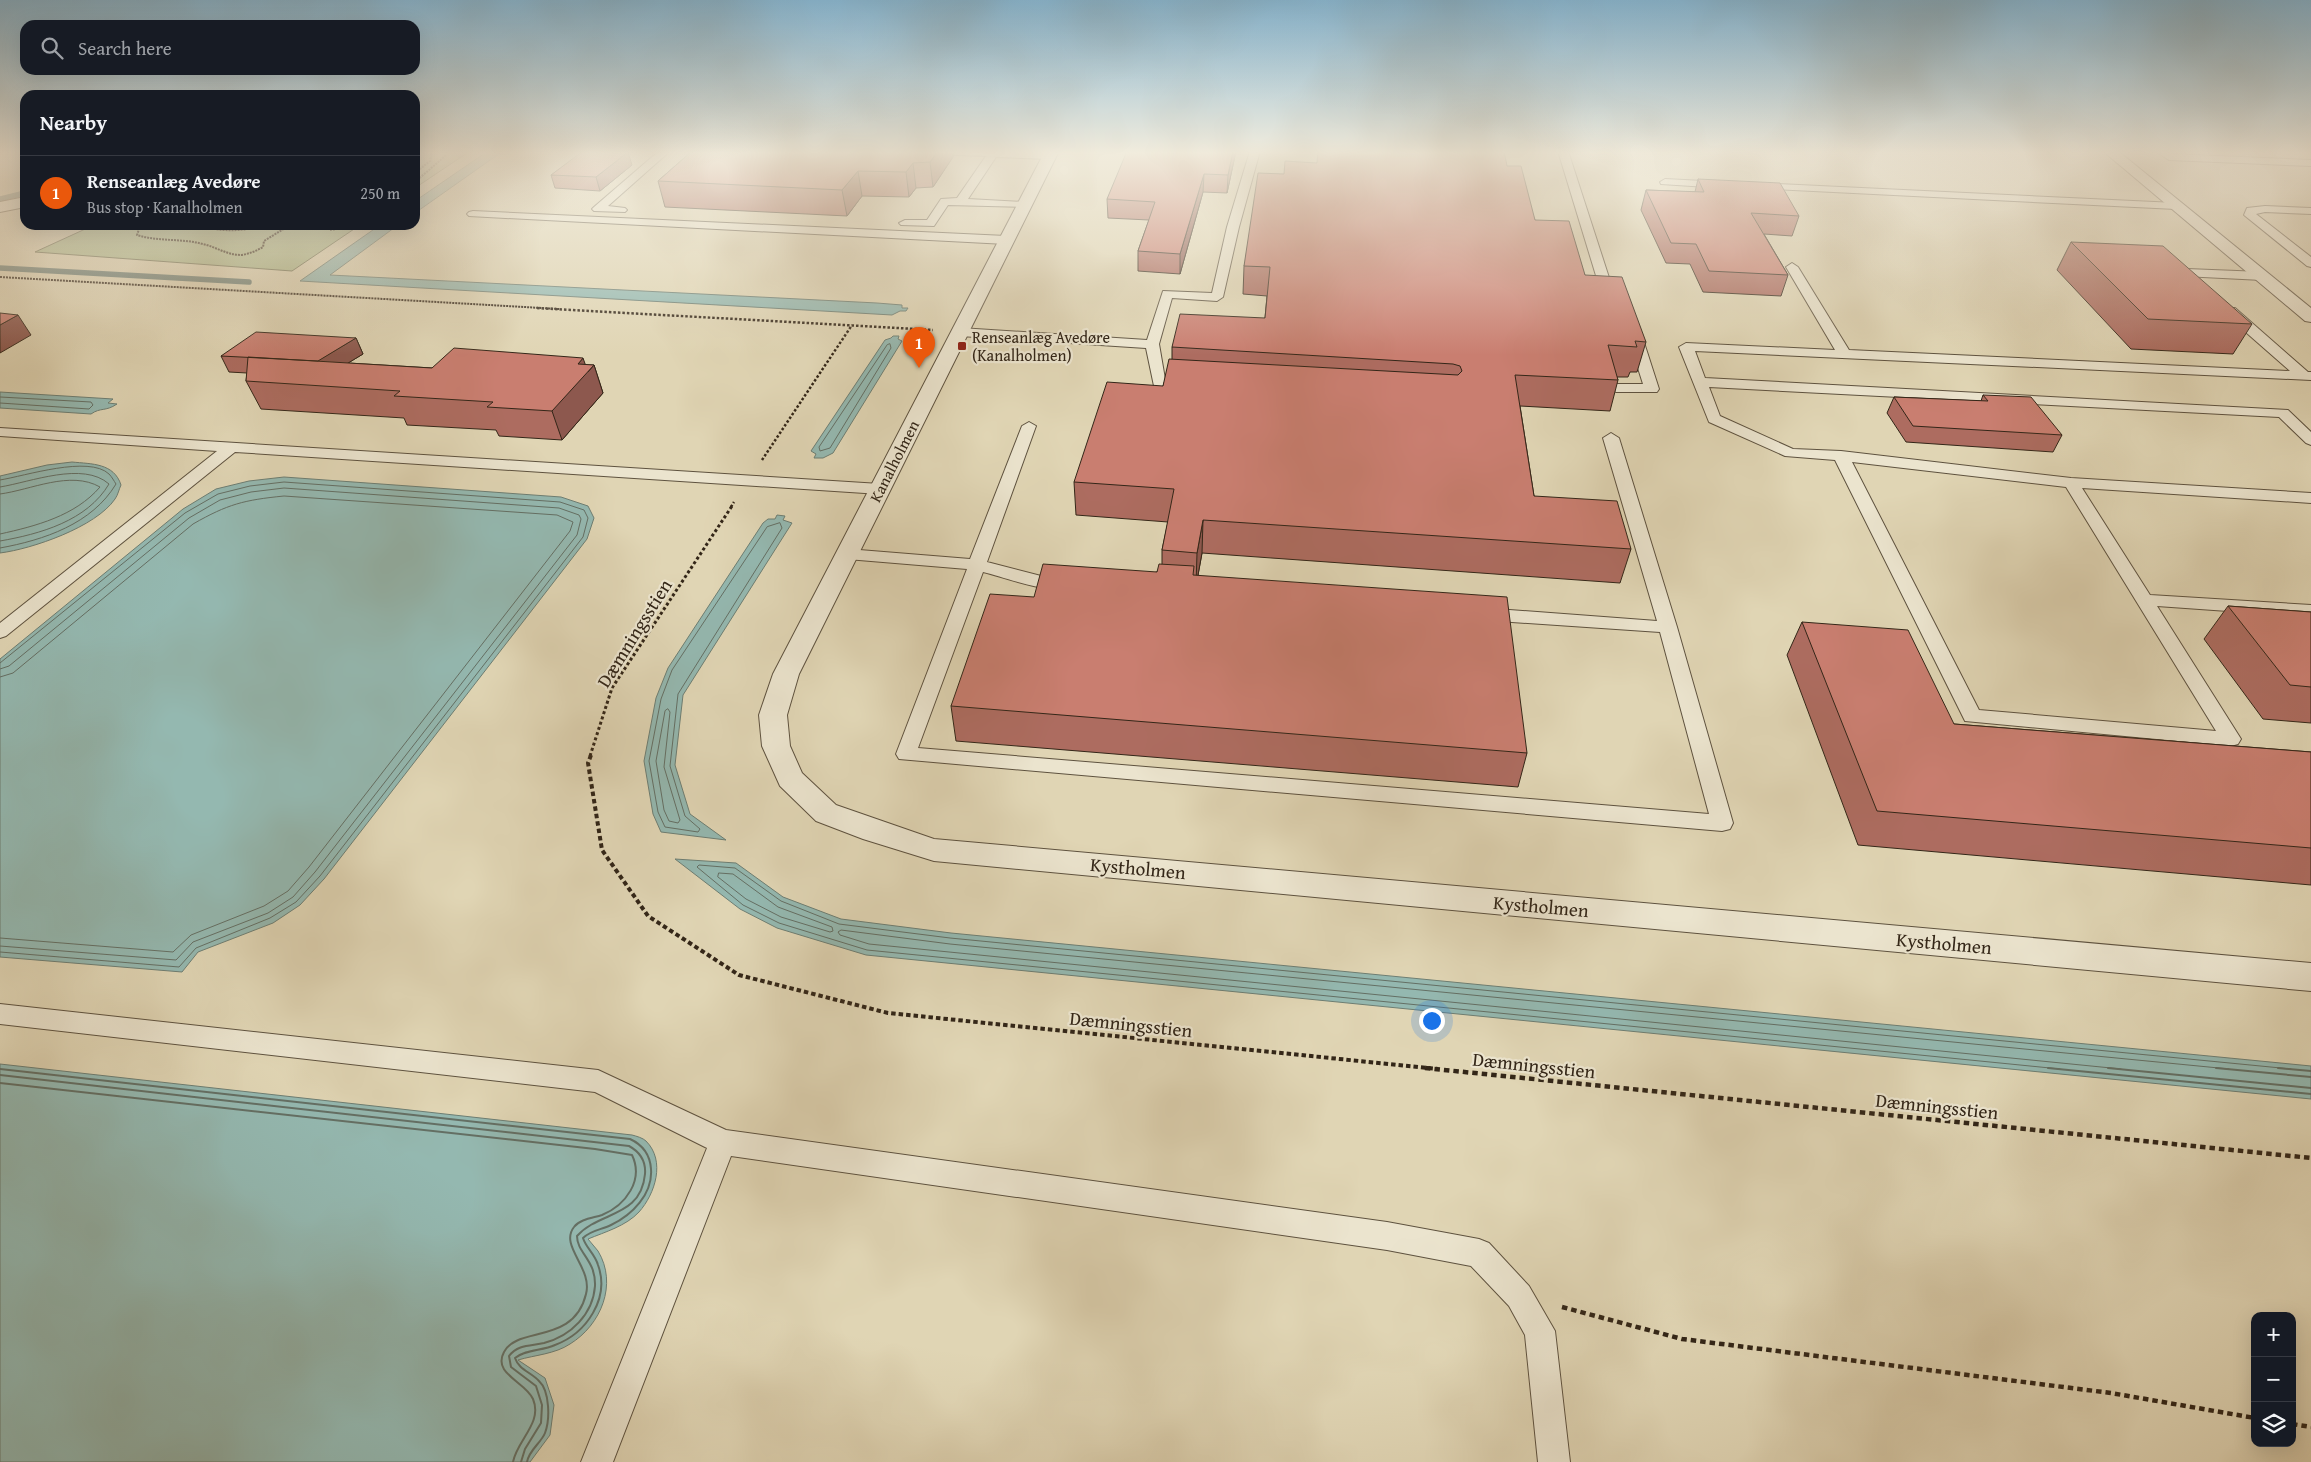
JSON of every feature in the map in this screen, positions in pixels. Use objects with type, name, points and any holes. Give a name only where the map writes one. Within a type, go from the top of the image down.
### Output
[{"type":"street","name":"Kanalholmen","points":[[790,779],[776,746],[773,714],[786,674],[1016,219]]},
{"type":"street","points":[[2192,219],[2311,317]]},
{"type":"street","name":"Kystholmen","points":[[790,779],[826,813],[874,832],[934,850],[2311,977]]},
{"type":"lane","points":[[580,219],[1006,240]]},
{"type":"lane","points":[[825,219],[930,224],[933,219]]},
{"type":"lane","points":[[1209,386],[1159,383],[1152,344],[1167,294],[1217,297],[1235,219]]},
{"type":"lane","points":[[1584,219],[1607,292],[1626,309],[1652,389],[1616,388]]},
{"type":"lane","points":[[2255,219],[2311,263]]},
{"type":"lane","points":[[1792,267],[1845,355]]},
{"type":"lane","points":[[2202,286],[2184,270],[2262,276]]},
{"type":"lane","points":[[2224,305],[2307,375]]},
{"type":"lane","points":[[960,332],[1152,344]]},
{"type":"lane","points":[[2307,375],[1845,355],[1686,346],[1714,419],[1790,453],[1840,456],[2070,483],[2311,498]]},
{"type":"lane","points":[[1700,382],[2283,413],[2311,440]]},
{"type":"lane","points":[[1029,426],[906,754],[1722,823],[1668,627],[1611,438]]},
{"type":"lane","points":[[0,432],[880,489]]},
{"type":"lane","points":[[0,632],[230,448]]},
{"type":"lane","points":[[1840,456],[1972,716],[2231,739],[2146,600],[2070,483]]},
{"type":"lane","points":[[847,554],[978,564],[1045,582],[1084,585]]},
{"type":"lane","points":[[2146,600],[2311,611]]},
{"type":"lane","points":[[1470,613],[1668,627]]},
{"type":"lane","points":[[0,1014],[598,1081],[723,1142],[1387,1236],[1479,1252],[1519,1296],[1540,1331],[1554,1462]]},
{"type":"lane","points":[[598,1462],[723,1142]]},
{"type":"path","points":[[139,230],[137,235],[147,239],[203,244],[232,254],[241,254],[257,251],[263,247],[264,241],[282,230]]},
{"type":"path","points":[[0,277],[960,332]]},
{"type":"path","name":"Dæmningsstien","points":[[852,325],[747,481],[612,688],[588,763],[602,850],[648,916],[739,975],[888,1012],[2311,1158]]},
{"type":"path","points":[[1519,1296],[1682,1339],[2110,1393],[2251,1417]]},
{"type":"path","points":[[2296,1425],[2311,1428]]},
{"type":"green space","points":[[83,230],[353,230],[292,271],[35,252]]},
{"type":"water","points":[[373,230],[391,230],[330,275],[877,303],[902,305],[902,308],[908,308],[906,311],[900,311],[892,315],[300,281]]},
{"type":"water","points":[[893,336],[899,336],[898,339],[902,341],[833,453],[823,458],[814,458],[816,454],[811,451],[885,340]]},
{"type":"water","points":[[0,392],[113,399],[108,403],[117,404],[91,414],[0,408]]},
{"type":"water","points":[[72,462],[101,466],[113,472],[121,485],[115,499],[94,519],[62,535],[29,547],[0,553],[0,476],[47,465]]},
{"type":"water","points":[[284,477],[561,497],[588,506],[594,518],[587,539],[324,879],[300,905],[273,923],[198,952],[182,972],[0,957],[0,659],[183,509],[216,489],[249,481]]},
{"type":"water","points":[[777,515],[785,516],[783,520],[792,523],[683,695],[675,765],[690,814],[726,840],[661,832],[653,814],[644,761],[656,698],[668,668],[763,523],[768,519],[775,519]]},
{"type":"water","points":[[675,859],[736,863],[783,897],[841,919],[951,933],[2311,1066],[2311,1099],[866,955],[777,928],[740,909]]},
{"type":"water","points":[[0,1064],[632,1135],[645,1140],[652,1149],[656,1158],[656,1177],[650,1196],[634,1217],[615,1228],[588,1239],[598,1251],[604,1264],[606,1277],[603,1303],[598,1315],[590,1326],[581,1336],[564,1347],[518,1360],[545,1378],[554,1405],[550,1435],[530,1462],[0,1462]]},
{"type":"building","points":[[1149,219],[1190,219],[1180,254],[1138,251]]},
{"type":"building","points":[[1251,219],[1535,219],[1569,221],[1585,275],[1622,277],[1646,342],[1635,341],[1637,347],[1608,345],[1618,380],[1515,375],[1534,496],[1617,501],[1631,549],[1203,520],[1197,553],[1162,550],[1174,489],[1074,482],[1107,382],[1163,386],[1169,359],[1458,375],[1462,371],[1460,366],[1453,364],[1172,347],[1180,314],[1265,318],[1270,267],[1244,266]]},
{"type":"building","points":[[1660,219],[1755,219],[1788,275],[1709,271],[1696,244],[1671,243]]},
{"type":"building","points":[[2071,242],[2163,246],[2252,324],[2148,319]]},
{"type":"building","points":[[0,313],[18,315],[0,325]]},
{"type":"building","points":[[256,332],[356,338],[318,361],[221,356]]},
{"type":"building","points":[[454,348],[583,358],[578,364],[594,365],[552,411],[487,407],[493,402],[394,396],[400,391],[246,381],[248,357],[432,368]]},
{"type":"building","points":[[1983,395],[2031,397],[2062,435],[1913,426],[1894,397],[1988,401]]},
{"type":"building","points":[[1043,564],[1157,572],[1159,564],[1194,566],[1193,575],[1507,597],[1527,753],[951,706],[990,594],[1034,597]]},
{"type":"building","points":[[2228,606],[2311,612],[2311,687],[2290,685]]},
{"type":"building","points":[[1802,622],[1908,630],[1954,724],[2311,752],[2311,848],[1877,811]]},
{"type":"waterway","points":[[0,268],[249,282]]},
{"type":"place","name":"Renseanlæg Avedøre (Kanalholmen)","points":[[962,346]]},
{"type":"place","name":"Renseanlæg Avedøre","points":[[919,368]]}]
